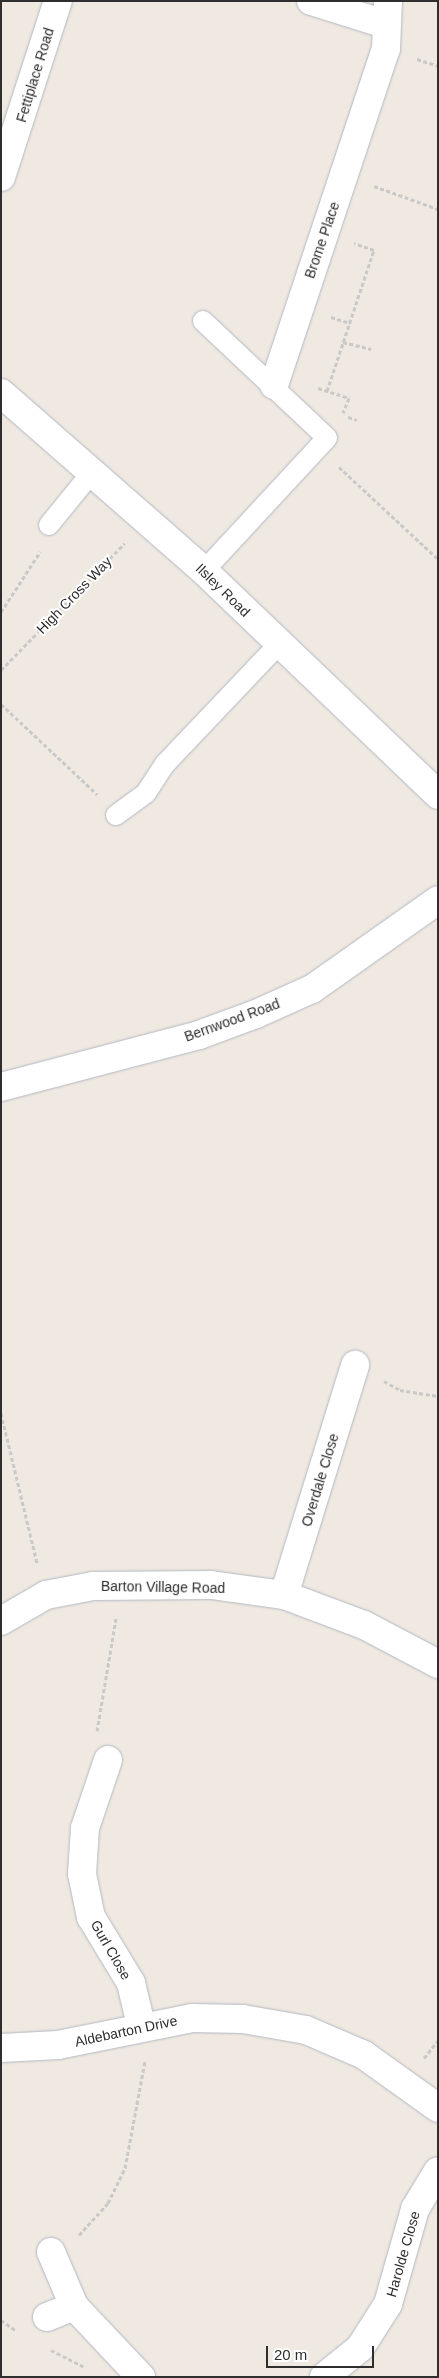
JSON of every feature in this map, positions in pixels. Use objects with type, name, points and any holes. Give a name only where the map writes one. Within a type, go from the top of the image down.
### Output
[{"type":"street","name":"Fettiplace Road","points":[[1,177],[58,1]]},
{"type":"street","name":"Brome Place","points":[[274,385],[386,49],[386,13],[311,1]]},
{"type":"street","name":"Ilsley Road","points":[[1,393],[204,572],[438,795]]},
{"type":"street","name":"Bernwood Road","points":[[1,1088],[199,1035],[256,1014],[312,989],[374,949],[438,900]]},
{"type":"street","name":"Overdale Close","points":[[284,1595],[355,1365]]},
{"type":"street","name":"Barton Village Road","points":[[1,1621],[46,1595],[120,1583],[211,1585],[284,1595],[364,1625],[438,1664]]},
{"type":"street","name":"Gurl Close","points":[[108,1760],[85,1828],[82,1874],[91,1916],[130,1983],[141,2025]]},
{"type":"street","name":"Aldebarton Drive","points":[[1,2048],[58,2046],[141,2025],[192,2018],[243,2019],[306,2030],[364,2055],[438,2108]]},
{"type":"street","name":"Harolde Close","points":[[324,2377],[360,2348],[388,2304],[415,2209],[438,2170]]},
{"type":"street","points":[[51,2252],[74,2306],[141,2377]]},
{"type":"street","points":[[47,2316],[74,2306]]},
{"type":"lane","points":[[203,321],[274,385],[323,443],[204,572]]},
{"type":"lane","points":[[49,525],[92,472]]},
{"type":"lane","points":[[116,815],[146,793],[165,764],[278,644]]},
{"type":"path","points":[[368,184],[438,209]]},
{"type":"path","points":[[325,234],[374,250],[327,391]]},
{"type":"path","points":[[343,342],[371,350]]},
{"type":"path","points":[[323,443],[438,558]]},
{"type":"path","name":"High Cross Way","points":[[1,670],[148,521]]},
{"type":"path","points":[[1,612],[37,563],[49,525]]},
{"type":"path","points":[[1,704],[74,770]]},
{"type":"path","points":[[355,1365],[400,1390],[438,1396]]},
{"type":"path","points":[[1,1413],[46,1595]]},
{"type":"path","points":[[108,1760],[96,1734],[120,1583]]},
{"type":"path","points":[[51,2252],[93,2222],[126,2168],[146,2055],[141,2025]]},
{"type":"path","points":[[42,2345],[95,2372]]}]
